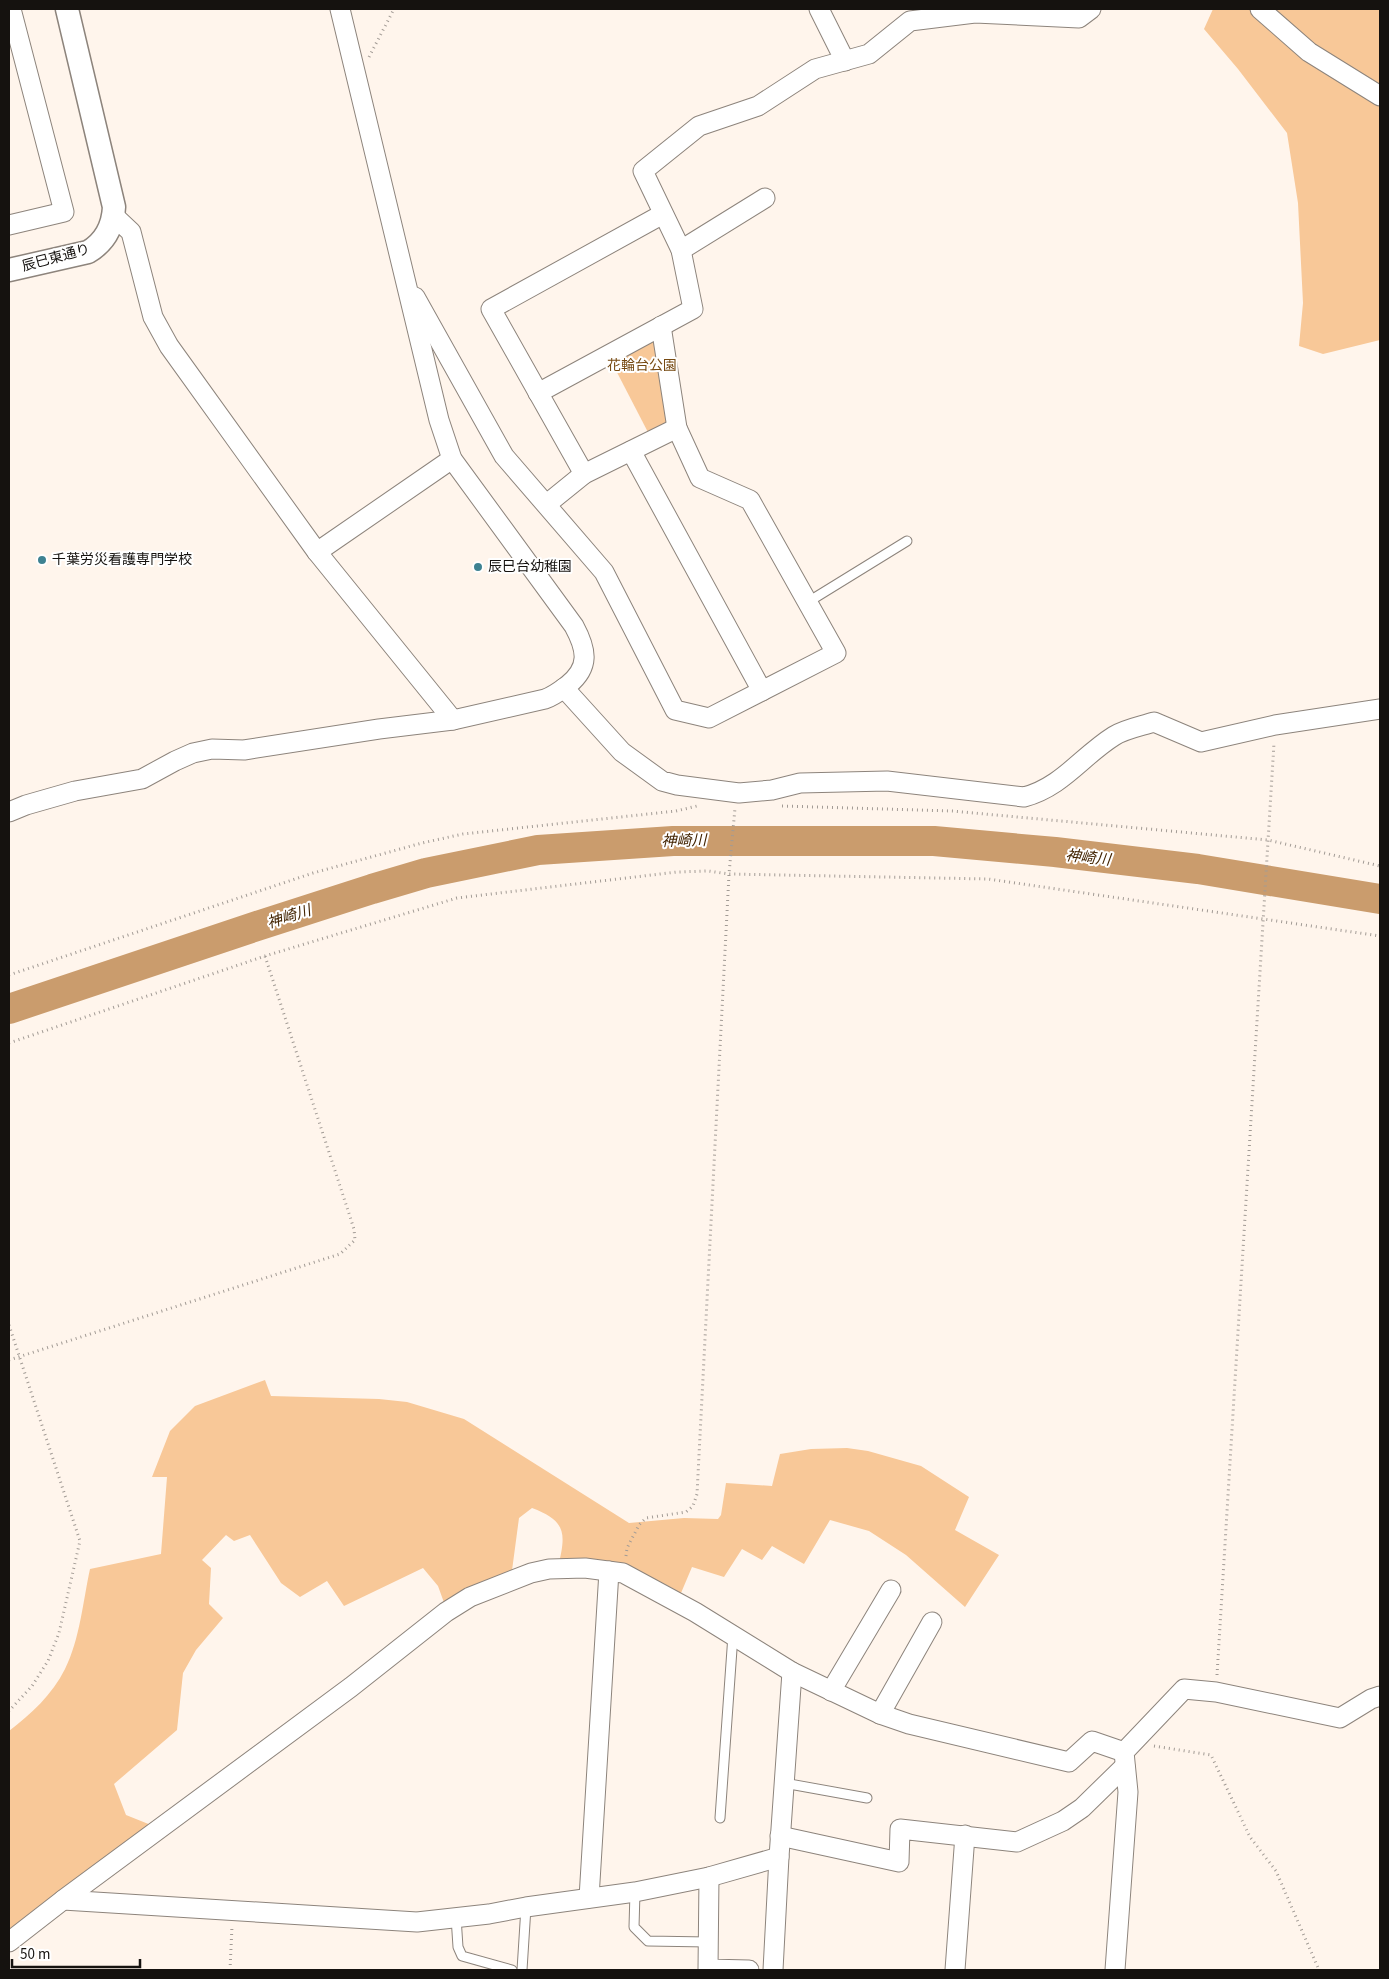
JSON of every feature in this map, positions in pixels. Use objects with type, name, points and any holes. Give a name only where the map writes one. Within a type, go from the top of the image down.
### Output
[{"type":"street","points":[[9,225],[64,212],[11,9]]},
{"type":"street","points":[[67,9],[114,216],[130,232],[153,317],[169,346],[317,552],[453,720]]},
{"type":"street","points":[[9,812],[74,790],[142,779],[174,761],[193,753],[212,749],[244,750],[379,729],[453,720],[545,699],[555,696],[578,677],[583,667],[585,656],[582,641],[574,626],[452,458],[439,420],[340,9]]},
{"type":"street","points":[[819,9],[845,61]]},
{"type":"street","points":[[538,393],[692,308],[681,250],[643,171],[699,126],[758,106],[815,69],[869,54],[910,21],[974,11],[1058,13],[1079,18],[1091,9]]},
{"type":"street","points":[[1260,9],[1309,52],[1380,96]]},
{"type":"street","points":[[681,250],[765,198]]},
{"type":"street","points":[[584,474],[491,310],[663,214]]},
{"type":"street","name":"辰巳東通り","points":[[9,270],[88,252],[98,246],[110,230],[114,216]]},
{"type":"street","points":[[404,276],[504,456],[604,572],[675,710],[709,718],[836,653],[750,500],[700,478],[677,428],[661,326]]},
{"type":"street","points":[[547,504],[584,474],[677,428]]},
{"type":"street","points":[[631,451],[762,691]]},
{"type":"street","points":[[317,552],[452,458]]},
{"type":"street","points":[[564,688],[622,752],[662,781],[676,785],[739,793],[772,790],[800,784],[887,781],[1024,797],[1039,793],[1053,785],[1115,736],[1154,722],[1201,742],[1276,725],[1380,709]]},
{"type":"street","points":[[9,1942],[351,1687],[446,1612],[470,1597],[531,1573],[549,1569],[585,1568],[616,1572],[653,1588],[792,1672],[880,1714],[909,1724],[1069,1762],[1092,1741],[1127,1754]]},
{"type":"street","points":[[589,1898],[616,1572]]},
{"type":"street","points":[[831,1691],[891,1590]]},
{"type":"street","points":[[880,1714],[932,1622]]},
{"type":"street","points":[[773,1970],[778,1857],[792,1672]]},
{"type":"street","points":[[780,1836],[898,1862],[900,1829],[1017,1842],[1076,1813],[1184,1689],[1216,1692],[1340,1718],[1380,1696]]},
{"type":"street","points":[[1115,1970],[1128,1792],[1127,1754]]},
{"type":"street","points":[[956,1970],[965,1835]]},
{"type":"street","points":[[63,1900],[417,1922],[488,1914],[636,1892],[709,1877],[778,1857]]},
{"type":"street","points":[[709,1877],[708,1969],[749,1970]]},
{"type":"lane","points":[[808,602],[907,541]]},
{"type":"lane","points":[[720,1818],[733,1635]]},
{"type":"lane","points":[[784,1783],[867,1798]]},
{"type":"lane","points":[[636,1892],[634,1928],[648,1941],[708,1942]]},
{"type":"lane","points":[[522,1970],[526,1907]]},
{"type":"lane","points":[[456,1917],[458,1946],[462,1956],[512,1970]]},
{"type":"path","points":[[356,80],[394,9]]},
{"type":"path","points":[[1216,1692],[1276,725]]},
{"type":"path","points":[[775,804],[802,808],[952,811],[1268,840],[1380,866]]},
{"type":"path","points":[[9,975],[313,873],[422,843],[463,834],[676,811],[698,806]]},
{"type":"path","points":[[616,1572],[627,1548],[646,1518],[686,1512],[693,1506],[697,1494],[729,874],[736,807]]},
{"type":"path","points":[[9,1043],[265,956],[457,898],[677,872],[708,871],[729,874],[988,879],[1380,936]]},
{"type":"path","points":[[9,1360],[340,1254],[355,1240],[354,1229],[265,956]]},
{"type":"path","points":[[9,1325],[80,1541],[59,1633],[48,1661],[32,1686],[9,1711]]},
{"type":"path","points":[[1127,1754],[1180,1749],[1211,1755],[1250,1837],[1276,1871],[1320,1970]]},
{"type":"path","points":[[230,1970],[232,1911]]},
{"type":"green space","points":[[1213,9],[1380,9],[1380,340],[1323,354],[1299,346],[1303,303],[1298,203],[1287,133],[1238,69],[1204,29]]},
{"type":"green space","name":"花輪台公園","points":[[661,326],[677,428],[652,440],[608,355]]},
{"type":"green space","points":[[265,1380],[271,1396],[379,1399],[407,1402],[464,1419],[629,1523],[684,1518],[718,1519],[721,1515],[726,1483],[772,1486],[780,1454],[811,1449],[847,1448],[868,1451],[921,1466],[969,1497],[955,1530],[999,1555],[965,1607],[906,1555],[869,1531],[830,1520],[804,1564],[772,1546],[762,1560],[742,1549],[724,1577],[692,1567],[681,1593],[663,1583],[622,1573],[558,1567],[563,1537],[561,1530],[552,1518],[532,1508],[519,1518],[511,1578],[446,1608],[438,1586],[423,1568],[344,1606],[327,1581],[300,1597],[281,1583],[250,1535],[234,1541],[226,1535],[202,1560],[211,1568],[209,1604],[223,1618],[196,1650],[183,1673],[177,1730],[114,1784],[126,1815],[156,1827],[15,1932],[9,1928],[9,1731],[40,1703],[54,1687],[65,1669],[78,1633],[90,1569],[161,1554],[167,1477],[152,1477],[170,1431],[195,1406]]},
{"type":"waterway","name":"神崎川","points":[[9,1009],[372,889],[426,873],[538,850],[673,841],[934,841],[1055,852],[1198,869],[1380,899]]},
{"type":"place","name":"千葉労災看護専門学校","points":[[42,560]]},
{"type":"place","name":"辰巳台幼稚園","points":[[478,567]]}]
